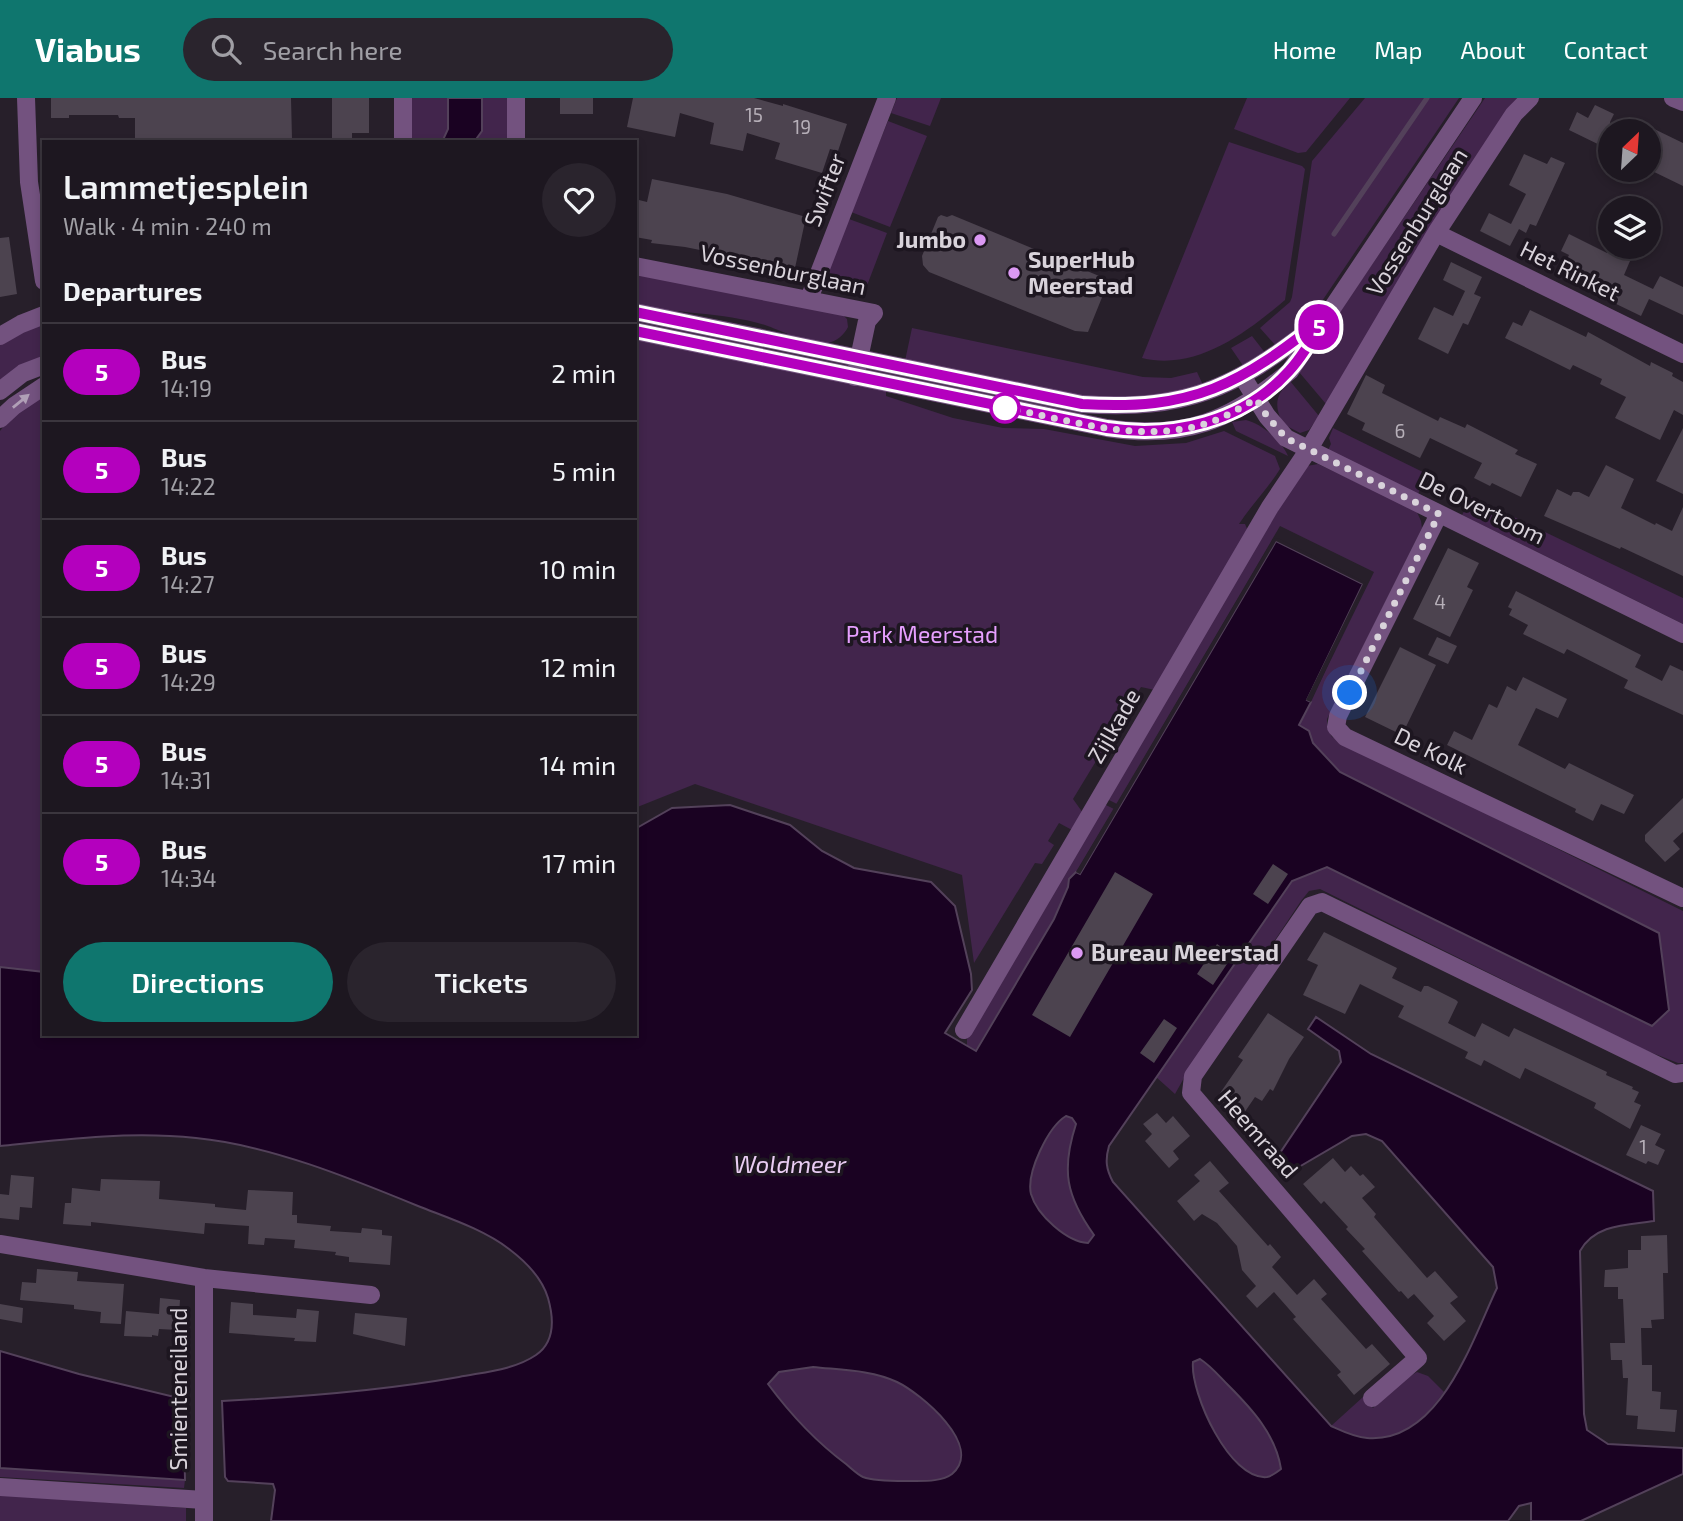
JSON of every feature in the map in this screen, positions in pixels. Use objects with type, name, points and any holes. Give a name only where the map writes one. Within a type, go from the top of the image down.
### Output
[{"type":"street","points":[[26,98],[29,182],[42,268]]},
{"type":"street","points":[[403,98],[403,140]]},
{"type":"street","points":[[516,98],[516,140]]},
{"type":"street","name":"Swifter","points":[[809,299],[887,98]]},
{"type":"street","name":"Vossenburglaan","points":[[637,331],[1126,431],[1187,429],[1223,417],[1256,399],[1290,371],[1473,98]]},
{"type":"street","name":"Vossenburglaan","points":[[1309,449],[1436,233],[1514,114],[1530,98]]},
{"type":"street","points":[[1673,98],[1683,102]]},
{"type":"street","name":"Het Rinket","points":[[1436,233],[1683,354]]},
{"type":"street","name":"Vossenburglaan","points":[[637,265],[874,313],[867,321],[855,377]]},
{"type":"street","name":"Vossenburglaan","points":[[637,312],[1082,404],[1120,406],[1166,403],[1212,391],[1276,356],[1325,317]]},
{"type":"street","points":[[0,336],[42,316]]},
{"type":"street","points":[[0,391],[23,373],[42,366]]},
{"type":"street","points":[[1242,376],[1256,399]]},
{"type":"street","points":[[0,419],[42,387]]},
{"type":"street","name":"De Overtoom","points":[[1256,399],[1286,438],[1683,634]]},
{"type":"street","name":"Zijlkade","points":[[964,1030],[1270,507],[1309,449]]},
{"type":"street","name":"De Kolk","points":[[1439,514],[1338,716],[1336,727],[1345,737],[1683,898]]},
{"type":"street","name":"Heemraad","points":[[1372,1398],[1418,1358],[1191,1093],[1193,1076],[1310,906],[1322,902],[1675,1074],[1683,1073]]},
{"type":"street","name":"Smienteneiland","points":[[0,1244],[204,1278],[370,1295]]},
{"type":"street","name":"Smienteneiland","points":[[204,1278],[204,1521]]},
{"type":"street","points":[[0,1487],[204,1500]]},
{"type":"green space","points":[[411,98],[448,98],[448,129],[443,140],[411,140]]},
{"type":"green space","points":[[482,98],[512,98],[512,140],[475,140],[482,131]]},
{"type":"green space","points":[[897,98],[941,98],[930,126],[891,113]]},
{"type":"green space","points":[[1247,98],[1350,98],[1306,152],[1298,153],[1234,129]]},
{"type":"green space","points":[[1365,98],[1459,98],[1320,304],[1277,347],[1260,328],[1290,302],[1292,297],[1312,161]]},
{"type":"green space","points":[[1485,98],[1522,98],[1326,404],[1299,372]]},
{"type":"green space","points":[[888,121],[927,136],[890,227],[851,212]]},
{"type":"green space","points":[[1229,142],[1305,169],[1285,300],[1219,347],[1182,359],[1162,361],[1142,358]]},
{"type":"green space","points":[[849,219],[887,233],[863,296],[825,288],[824,280]]},
{"type":"green space","points":[[637,271],[840,312],[847,319],[848,327],[837,339],[822,344],[749,321],[637,305]]},
{"type":"green space","points":[[42,322],[42,358],[0,381],[0,340]]},
{"type":"green space","points":[[912,328],[1143,377],[1171,378],[1197,372],[1203,385],[1169,394],[1099,398],[1048,391],[905,361]]},
{"type":"green space","points":[[1252,336],[1266,354],[1244,367],[1231,348]]},
{"type":"green space","name":"Park Meerstad","points":[[637,339],[886,389],[886,396],[953,418],[1003,428],[1044,429],[1135,446],[1186,443],[1224,431],[1275,456],[1280,469],[1239,524],[1245,524],[1248,531],[1155,690],[1141,687],[1073,799],[1083,813],[1072,830],[1059,823],[1048,841],[1054,845],[1042,864],[1035,863],[974,963],[962,875],[695,784],[637,807]]},
{"type":"green space","points":[[1290,381],[1319,416],[1309,430],[1300,433],[1283,424],[1278,412],[1279,396]]},
{"type":"green space","points":[[42,395],[42,972],[0,967],[0,431],[12,415]]},
{"type":"green space","points":[[1246,420],[1271,434],[1288,456],[1236,431],[1232,422]]},
{"type":"green space","points":[[1333,428],[1427,474],[1418,494],[1328,450]]},
{"type":"green space","points":[[1318,464],[1416,510],[1422,528],[1327,719],[1327,727],[1332,737],[1683,911],[1683,1063],[1642,1049],[1320,889],[1309,891],[1301,901],[1175,1094],[1156,1077],[1292,881],[1328,867],[1651,1026],[1340,772],[1313,743],[1309,731],[1299,725],[1374,572],[1280,526],[1117,804],[1107,799],[1299,475],[1307,466]]},
{"type":"green space","points":[[1472,497],[1683,598],[1683,624],[1462,515]]},
{"type":"green space","points":[[1104,804],[1114,809],[1076,872],[1069,879],[1054,919],[975,1051],[967,1046],[967,1038]]},
{"type":"green space","points":[[1066,1116],[1076,1123],[1069,1154],[1070,1182],[1078,1208],[1094,1235],[1088,1243],[1071,1237],[1053,1224],[1038,1208],[1031,1191],[1040,1149],[1052,1129]]},
{"type":"green space","points":[[1200,1359],[1218,1374],[1261,1423],[1274,1445],[1282,1469],[1267,1477],[1253,1474],[1239,1465],[1227,1451],[1215,1433],[1198,1394],[1193,1362]]},
{"type":"green space","points":[[813,1367],[877,1375],[897,1382],[920,1397],[945,1422],[961,1449],[960,1462],[952,1474],[935,1480],[897,1481],[868,1479],[856,1473],[804,1427],[768,1385],[778,1372]]},
{"type":"green space","points":[[1417,1372],[1428,1376],[1444,1392],[1420,1420],[1408,1429],[1381,1438],[1366,1438],[1331,1426],[1363,1397],[1373,1408],[1405,1379]]},
{"type":"green space","points":[[0,1468],[185,1480],[184,1488],[0,1477]]},
{"type":"green space","points":[[0,1495],[186,1508],[186,1521],[0,1521]]},
{"type":"water","points":[[448,98],[482,98],[482,131],[475,140],[443,140],[448,129]]},
{"type":"water","name":"Woldmeer","points":[[1276,541],[1363,584],[1307,700],[1311,702],[1299,725],[1309,731],[1313,743],[1340,772],[1659,933],[1669,1010],[1652,1026],[1327,867],[1292,881],[1109,1146],[1109,1173],[1113,1182],[1331,1426],[1367,1438],[1393,1435],[1415,1424],[1434,1407],[1464,1360],[1497,1288],[1493,1267],[1382,1141],[1366,1134],[1352,1136],[1292,1171],[1278,1156],[1341,1062],[1339,1051],[1308,1029],[1316,1017],[1371,1054],[1653,1191],[1654,1221],[1612,1227],[1594,1235],[1580,1251],[1584,1414],[1587,1430],[1608,1444],[1683,1448],[1683,1474],[1581,1521],[1531,1521],[1531,1503],[1519,1506],[1508,1521],[271,1521],[275,1490],[273,1484],[228,1481],[225,1477],[222,1401],[400,1386],[489,1372],[518,1364],[542,1350],[550,1337],[551,1314],[548,1298],[537,1277],[509,1249],[477,1230],[337,1174],[252,1148],[196,1138],[147,1135],[0,1146],[0,967],[42,972],[42,1036],[637,1036],[637,828],[672,808],[730,805],[790,825],[822,851],[854,868],[931,882],[955,906],[971,974],[972,990],[945,1033],[976,1051],[1054,919],[1069,879],[1076,872],[1080,874]],"holes":[[[1066,1116],[1072,1118],[1076,1124],[1069,1155],[1069,1182],[1077,1208],[1094,1235],[1088,1243],[1062,1233],[1039,1210],[1031,1194],[1032,1174],[1040,1151],[1059,1122]],[[1200,1359],[1237,1394],[1268,1434],[1281,1469],[1273,1475],[1267,1477],[1253,1474],[1239,1465],[1215,1433],[1205,1413],[1194,1376],[1193,1362]],[[813,1367],[887,1378],[920,1397],[945,1422],[961,1449],[960,1462],[952,1474],[935,1480],[889,1481],[875,1480],[856,1473],[814,1437],[768,1384],[779,1372]]]},
{"type":"water","points":[[0,1351],[79,1374],[183,1399],[185,1480],[0,1468]]},
{"type":"pier","points":[[1278,538],[1366,583],[1311,702],[1306,700],[1363,584],[1276,541],[1080,874],[1076,872],[1273,539]]},
{"type":"building","points":[[51,98],[291,98],[292,139],[135,140],[135,118],[119,118],[118,115],[69,115],[69,118],[51,118]]},
{"type":"building","points":[[332,98],[369,98],[369,133],[352,133],[352,140],[332,140]]},
{"type":"building","points":[[560,98],[593,98],[593,114],[560,114]]},
{"type":"building","points":[[633,98],[754,98],[847,124],[838,151],[830,149],[822,173],[775,159],[780,143],[747,133],[743,151],[710,144],[714,123],[680,113],[675,137],[627,127]]},
{"type":"building","points":[[1595,105],[1614,114],[1612,119],[1598,119],[1598,144],[1569,130],[1577,112],[1588,118]]},
{"type":"building","points":[[1661,132],[1683,143],[1683,186],[1661,175]]},
{"type":"building","points":[[1524,154],[1547,164],[1551,157],[1565,163],[1536,226],[1530,224],[1526,233],[1519,229],[1510,246],[1480,231],[1489,213],[1511,224],[1526,194],[1509,185]]},
{"type":"building","points":[[652,179],[727,194],[806,217],[795,268],[778,264],[777,269],[710,255],[710,252],[651,243],[652,240],[637,237],[637,200],[647,202]]},
{"type":"building","name":"SuperHub Meerstad","points":[[941,215],[952,215],[1104,278],[1105,290],[1088,332],[1075,331],[929,272],[923,265],[922,256]]},
{"type":"building","points":[[1569,234],[1598,248],[1598,259],[1630,261],[1624,275],[1653,289],[1660,276],[1683,287],[1683,315],[1649,299],[1641,316],[1610,301],[1612,296],[1561,271],[1569,255],[1561,251]]},
{"type":"building","points":[[9,237],[17,294],[0,297],[0,238]]},
{"type":"building","points":[[1451,262],[1482,277],[1474,294],[1481,297],[1468,325],[1463,323],[1448,354],[1418,339],[1434,307],[1453,316],[1465,291],[1443,280]]},
{"type":"building","points":[[1530,310],[1586,337],[1588,332],[1650,366],[1651,362],[1673,373],[1672,376],[1683,382],[1683,415],[1674,410],[1660,440],[1615,418],[1626,397],[1600,384],[1602,379],[1573,365],[1570,370],[1505,338],[1513,322],[1522,326]]},
{"type":"building","points":[[1366,375],[1385,385],[1382,393],[1438,421],[1440,417],[1465,428],[1467,424],[1518,450],[1515,454],[1537,464],[1521,497],[1492,483],[1490,486],[1474,478],[1482,463],[1430,438],[1420,458],[1362,430],[1365,423],[1347,414]]},
{"type":"building","points":[[1683,428],[1683,494],[1656,481]]},
{"type":"building","points":[[1606,465],[1634,479],[1621,508],[1672,531],[1683,507],[1683,576],[1544,516],[1557,489],[1571,496],[1573,492],[1579,492],[1589,497]]},
{"type":"building","points":[[1448,548],[1479,563],[1467,587],[1473,590],[1450,637],[1413,619]]},
{"type":"building","points":[[1516,591],[1641,655],[1635,667],[1662,681],[1670,665],[1683,671],[1683,715],[1624,688],[1628,680],[1567,649],[1564,654],[1523,634],[1528,625],[1509,615],[1512,609],[1508,607]]},
{"type":"building","points":[[1437,637],[1457,646],[1448,664],[1428,655]]},
{"type":"building","points":[[1400,647],[1436,665],[1402,735],[1365,717]]},
{"type":"building","points":[[1523,677],[1567,699],[1558,718],[1536,708],[1518,745],[1565,769],[1569,763],[1634,795],[1624,814],[1601,804],[1593,821],[1575,812],[1576,809],[1447,745],[1454,731],[1472,740],[1489,704],[1497,708],[1507,686],[1516,691]]},
{"type":"building","points":[[1683,798],[1683,832],[1673,841],[1680,849],[1665,862],[1645,841],[1645,835]]},
{"type":"building","points":[[1273,864],[1288,874],[1268,904],[1253,894]]},
{"type":"building","points":[[1115,872],[1153,894],[1070,1037],[1032,1015]]},
{"type":"building","points":[[1324,932],[1397,968],[1392,978],[1421,992],[1424,986],[1428,986],[1456,1000],[1458,1002],[1448,1023],[1475,1037],[1482,1023],[1509,1037],[1514,1028],[1633,1087],[1632,1089],[1639,1092],[1634,1102],[1641,1105],[1630,1129],[1594,1108],[1596,1103],[1525,1068],[1520,1079],[1484,1060],[1481,1066],[1465,1058],[1468,1052],[1398,1017],[1404,1006],[1360,984],[1345,1014],[1303,995],[1318,965],[1307,960]]},
{"type":"building","points":[[1217,944],[1233,955],[1213,985],[1197,974]]},
{"type":"building","points":[[1268,1013],[1304,1037],[1273,1091],[1270,1089],[1262,1101],[1255,1097],[1242,1116],[1216,1099],[1243,1060],[1238,1057]]},
{"type":"building","points":[[1164,1019],[1177,1028],[1154,1063],[1140,1053]]},
{"type":"building","points":[[1157,1113],[1166,1123],[1173,1116],[1190,1136],[1173,1151],[1179,1159],[1169,1168],[1145,1141],[1152,1134],[1143,1124]]},
{"type":"building","points":[[1641,1125],[1661,1134],[1655,1145],[1665,1150],[1658,1165],[1648,1161],[1646,1164],[1626,1155]]},
{"type":"building","points":[[1333,1158],[1345,1172],[1351,1166],[1375,1187],[1362,1198],[1376,1214],[1374,1217],[1427,1278],[1435,1271],[1458,1297],[1450,1303],[1466,1321],[1444,1341],[1427,1323],[1434,1316],[1414,1294],[1408,1299],[1399,1292],[1362,1251],[1365,1249],[1346,1229],[1348,1227],[1324,1201],[1321,1204],[1303,1184]]},
{"type":"building","points":[[1210,1161],[1229,1183],[1219,1191],[1281,1257],[1272,1267],[1297,1295],[1314,1279],[1327,1294],[1321,1299],[1366,1349],[1372,1344],[1390,1364],[1354,1395],[1337,1375],[1341,1372],[1293,1319],[1296,1317],[1274,1292],[1257,1308],[1246,1296],[1256,1286],[1242,1270],[1237,1246],[1217,1223],[1202,1214],[1194,1221],[1177,1201],[1200,1181],[1194,1175]]},
{"type":"building","points":[[11,1175],[34,1177],[32,1208],[20,1207],[19,1220],[0,1218],[0,1194],[9,1195]]},
{"type":"building","points":[[101,1179],[160,1181],[159,1199],[246,1210],[248,1190],[293,1192],[292,1215],[297,1215],[297,1223],[331,1226],[330,1231],[361,1233],[362,1228],[382,1230],[382,1235],[392,1236],[390,1265],[349,1262],[349,1257],[335,1255],[336,1252],[294,1248],[295,1240],[265,1238],[264,1245],[248,1244],[249,1226],[205,1223],[204,1234],[91,1222],[91,1226],[63,1224],[65,1203],[71,1203],[72,1188],[100,1191]]},
{"type":"building","points":[[1667,1235],[1668,1273],[1663,1273],[1664,1319],[1651,1320],[1652,1328],[1641,1328],[1642,1365],[1652,1365],[1652,1391],[1661,1392],[1660,1409],[1677,1410],[1675,1432],[1637,1429],[1638,1416],[1626,1415],[1628,1378],[1623,1378],[1622,1360],[1611,1360],[1610,1343],[1625,1343],[1623,1299],[1618,1299],[1618,1287],[1604,1287],[1605,1270],[1628,1268],[1628,1250],[1641,1250],[1641,1236]]},
{"type":"building","points":[[37,1269],[78,1272],[77,1281],[124,1284],[121,1324],[100,1323],[101,1312],[74,1309],[74,1305],[20,1300],[22,1282],[36,1283]]},
{"type":"building","points":[[160,1298],[180,1300],[178,1330],[159,1329],[158,1336],[152,1337],[124,1336],[126,1311],[159,1314]]},
{"type":"building","points":[[231,1302],[253,1304],[253,1315],[296,1318],[297,1309],[319,1311],[316,1342],[229,1333]]},
{"type":"building","points":[[0,1304],[23,1308],[22,1323],[0,1319]]},
{"type":"building","points":[[355,1313],[407,1318],[405,1346],[353,1334]]},
{"type":"waterway","points":[[1334,234],[1427,98]]},
{"type":"bus line","name":"5","points":[[637,312],[1082,404],[1120,406],[1166,403],[1212,391],[1276,356],[1325,317],[1290,371],[1256,399],[1223,417],[1187,429],[1154,432],[1107,428],[637,331]]},
{"type":"place","name":"Jumbo","points":[[980,240]]},
{"type":"place","name":"SuperHub Meerstad","points":[[1014,273]]},
{"type":"place","name":"Bureau Meerstad","points":[[1077,953]]},
{"type":"route","points":[[1005,408],[1107,428],[1154,432],[1187,429],[1223,417],[1256,399],[1286,438],[1439,514],[1350,693]]}]
